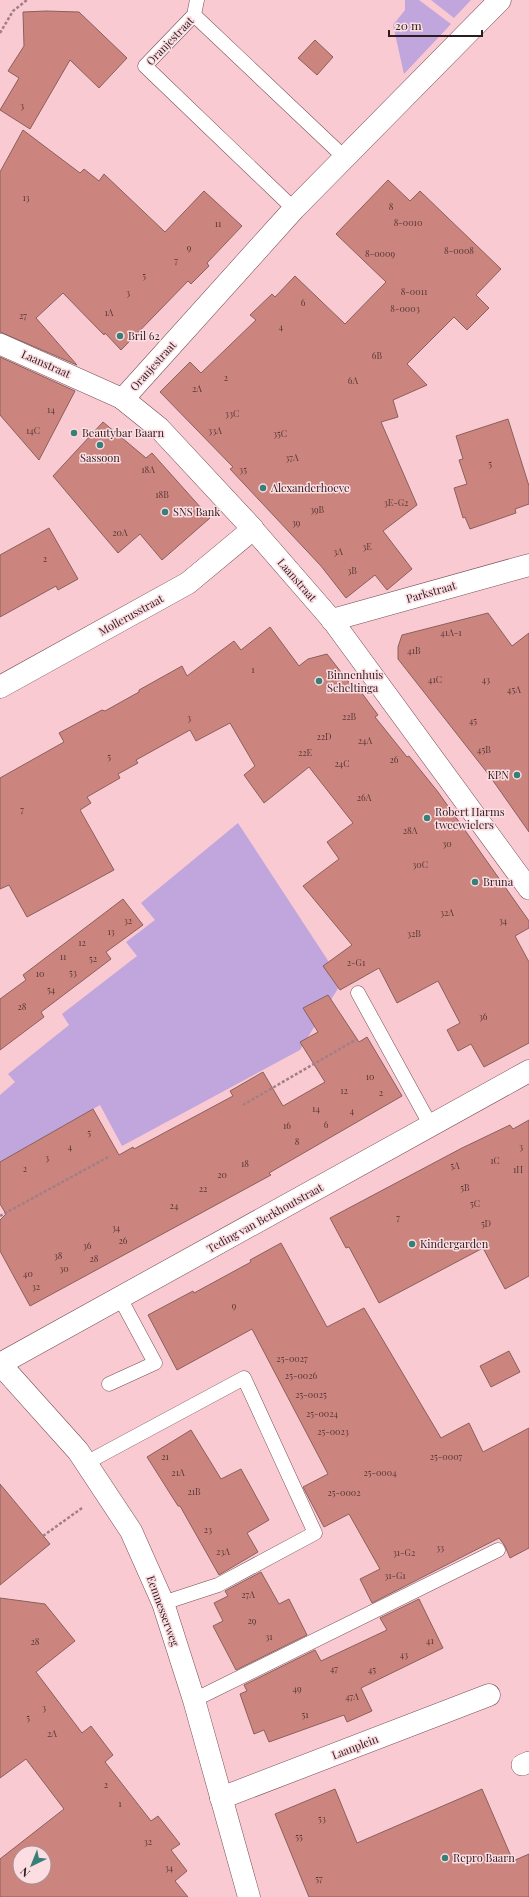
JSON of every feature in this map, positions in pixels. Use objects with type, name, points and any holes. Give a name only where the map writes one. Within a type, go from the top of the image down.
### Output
[{"type":"street","name":"Oranjestraat","points":[[123,399],[294,209],[500,0]]},
{"type":"street","name":"Laanstraat","points":[[0,344],[123,399],[159,428],[253,529],[332,620],[529,889]]},
{"type":"street","name":"Mollerusstraat","points":[[0,687],[188,583],[253,529]]},
{"type":"street","name":"Parkstraat","points":[[332,620],[529,565]]},
{"type":"street","name":"Teding van Berkhoutstraat","points":[[0,1364],[529,1071]]},
{"type":"street","name":"Eemnesserweg","points":[[0,1364],[78,1451],[130,1531],[163,1603],[194,1700],[249,1897]]},
{"type":"street","name":"Laanplein","points":[[221,1798],[489,1695]]},
{"type":"lane","points":[[194,15],[197,0]]},
{"type":"lane","name":"Oranjestraat","points":[[294,209],[145,66],[194,15],[345,158]]},
{"type":"lane","points":[[358,993],[431,1126]]},
{"type":"lane","points":[[109,1384],[154,1363],[120,1298]]},
{"type":"lane","points":[[86,1463],[244,1378],[315,1533],[218,1585],[163,1603]]},
{"type":"lane","points":[[194,1700],[498,1550]]},
{"type":"path","points":[[0,34],[13,11],[27,0]]},
{"type":"path","points":[[243,1105],[377,1027]]},
{"type":"path","points":[[0,1216],[110,1156]]},
{"type":"path","points":[[43,1536],[83,1507],[107,1494]]},
{"type":"shaded area","points":[[405,0],[419,0],[451,24],[404,74],[393,25],[405,10]]},
{"type":"shaded area","points":[[431,0],[471,0],[454,18]]},
{"type":"shaded area","points":[[238,823],[342,982],[300,1050],[122,1146],[100,1105],[0,1164],[0,1095],[15,1082],[8,1074],[69,1025],[62,1014],[137,956],[126,942],[155,920],[141,903]]},
{"type":"building","points":[[23,12],[79,12],[127,58],[99,88],[70,60],[30,129],[0,110],[19,78],[8,71],[24,46]]},
{"type":"building","points":[[315,40],[333,57],[317,75],[298,58]]},
{"type":"building","points":[[23,130],[80,173],[84,169],[99,181],[104,174],[165,232],[204,191],[242,226],[207,263],[209,266],[191,284],[188,281],[121,350],[105,333],[104,335],[63,293],[36,318],[77,365],[0,332],[0,172]]},
{"type":"building","points":[[388,180],[410,201],[420,191],[501,269],[476,295],[489,308],[467,330],[454,317],[407,364],[427,385],[393,400],[398,417],[381,422],[417,505],[383,531],[412,569],[387,590],[375,575],[346,598],[321,566],[230,469],[233,467],[160,392],[190,362],[201,373],[256,320],[250,315],[272,294],[275,297],[295,276],[345,324],[386,282],[336,234]]},
{"type":"building","points":[[0,357],[75,391],[39,460],[0,415]]},
{"type":"building","points":[[508,419],[529,486],[529,504],[515,509],[516,513],[470,529],[465,517],[463,518],[454,488],[467,484],[459,460],[463,459],[456,436]]},
{"type":"building","points":[[103,422],[146,458],[152,453],[210,518],[162,560],[140,534],[118,553],[53,476]]},
{"type":"building","points":[[49,528],[78,579],[58,590],[56,586],[0,617],[0,555]]},
{"type":"building","points":[[488,613],[512,646],[529,633],[529,832],[489,775],[398,659],[398,647],[402,635]]},
{"type":"building","points":[[270,627],[299,666],[308,659],[327,654],[358,694],[361,692],[378,715],[375,717],[407,757],[409,756],[438,792],[529,921],[529,928],[515,936],[529,962],[529,1043],[484,1067],[471,1044],[458,1051],[447,1030],[460,1023],[438,981],[397,1003],[379,968],[340,990],[323,966],[352,945],[303,886],[339,859],[327,842],[353,823],[309,767],[264,803],[244,775],[255,766],[230,723],[196,741],[190,730],[136,760],[138,763],[118,774],[120,778],[87,797],[91,803],[80,810],[114,870],[27,917],[9,885],[0,889],[0,778],[64,742],[59,733],[102,710],[105,711],[182,666],[187,676],[234,641],[241,650]]},
{"type":"building","points":[[123,899],[143,925],[106,952],[111,959],[41,1012],[44,1017],[0,1050],[0,999],[26,980],[23,975]]},
{"type":"building","points":[[328,995],[359,1042],[367,1037],[402,1096],[269,1173],[271,1175],[30,1306],[0,1251],[0,1220],[6,1214],[0,1204],[0,1162],[93,1109],[119,1155],[133,1147],[134,1149],[233,1096],[230,1091],[263,1072],[283,1106],[325,1082],[300,1042],[318,1032],[303,1008]]},
{"type":"building","points":[[529,1120],[529,1276],[505,1289],[483,1248],[379,1303],[349,1247],[346,1248],[330,1218],[462,1148],[510,1125],[513,1129]]},
{"type":"building","points":[[281,1243],[327,1327],[364,1308],[441,1438],[469,1423],[483,1452],[529,1428],[529,1548],[510,1558],[505,1546],[499,1538],[372,1603],[360,1579],[380,1569],[349,1514],[324,1527],[303,1487],[328,1474],[252,1329],[177,1370],[148,1315],[193,1291],[194,1293],[251,1262],[250,1260]]},
{"type":"building","points":[[509,1351],[520,1372],[491,1387],[480,1366]]},
{"type":"building","points":[[191,1430],[221,1479],[241,1469],[269,1520],[247,1533],[258,1552],[219,1575],[180,1506],[178,1506],[147,1457]]},
{"type":"building","points":[[0,1484],[50,1544],[0,1585]]},
{"type":"building","points":[[261,1572],[279,1604],[289,1599],[307,1635],[236,1670],[213,1626],[223,1621],[214,1603],[228,1596],[225,1591]]},
{"type":"building","points":[[0,1598],[45,1604],[75,1641],[36,1672],[82,1733],[91,1726],[113,1755],[105,1762],[151,1821],[158,1816],[180,1844],[171,1850],[187,1871],[175,1881],[188,1897],[0,1897],[0,1859],[12,1850],[12,1885],[52,1885],[52,1845],[18,1845],[64,1809],[26,1759],[0,1778]]},
{"type":"building","points":[[419,1599],[443,1648],[361,1688],[372,1711],[347,1722],[344,1715],[269,1742],[264,1730],[254,1734],[240,1694],[247,1691],[244,1685],[315,1650],[321,1661],[387,1630],[380,1618]]},
{"type":"building","points":[[335,1789],[357,1843],[482,1789],[513,1861],[529,1854],[529,1897],[309,1897],[275,1814]]},
{"type":"place","name":"Bril 62","points":[[120,336]]},
{"type":"place","name":"Beautybar Baarn","points":[[74,433]]},
{"type":"place","name":"Sassoon","points":[[100,445]]},
{"type":"place","name":"Alexanderhoeve","points":[[263,488]]},
{"type":"place","name":"SNS Bank","points":[[165,512]]},
{"type":"place","name":"Binnenhuis Scheltinga","points":[[319,681]]},
{"type":"place","name":"KPN","points":[[517,775]]},
{"type":"place","name":"Robert Harms tweewielers","points":[[427,818]]},
{"type":"place","name":"Bruna","points":[[475,882]]},
{"type":"place","name":"Kindergarden","points":[[412,1244]]},
{"type":"place","name":"Repro Baarn","points":[[445,1858]]}]
